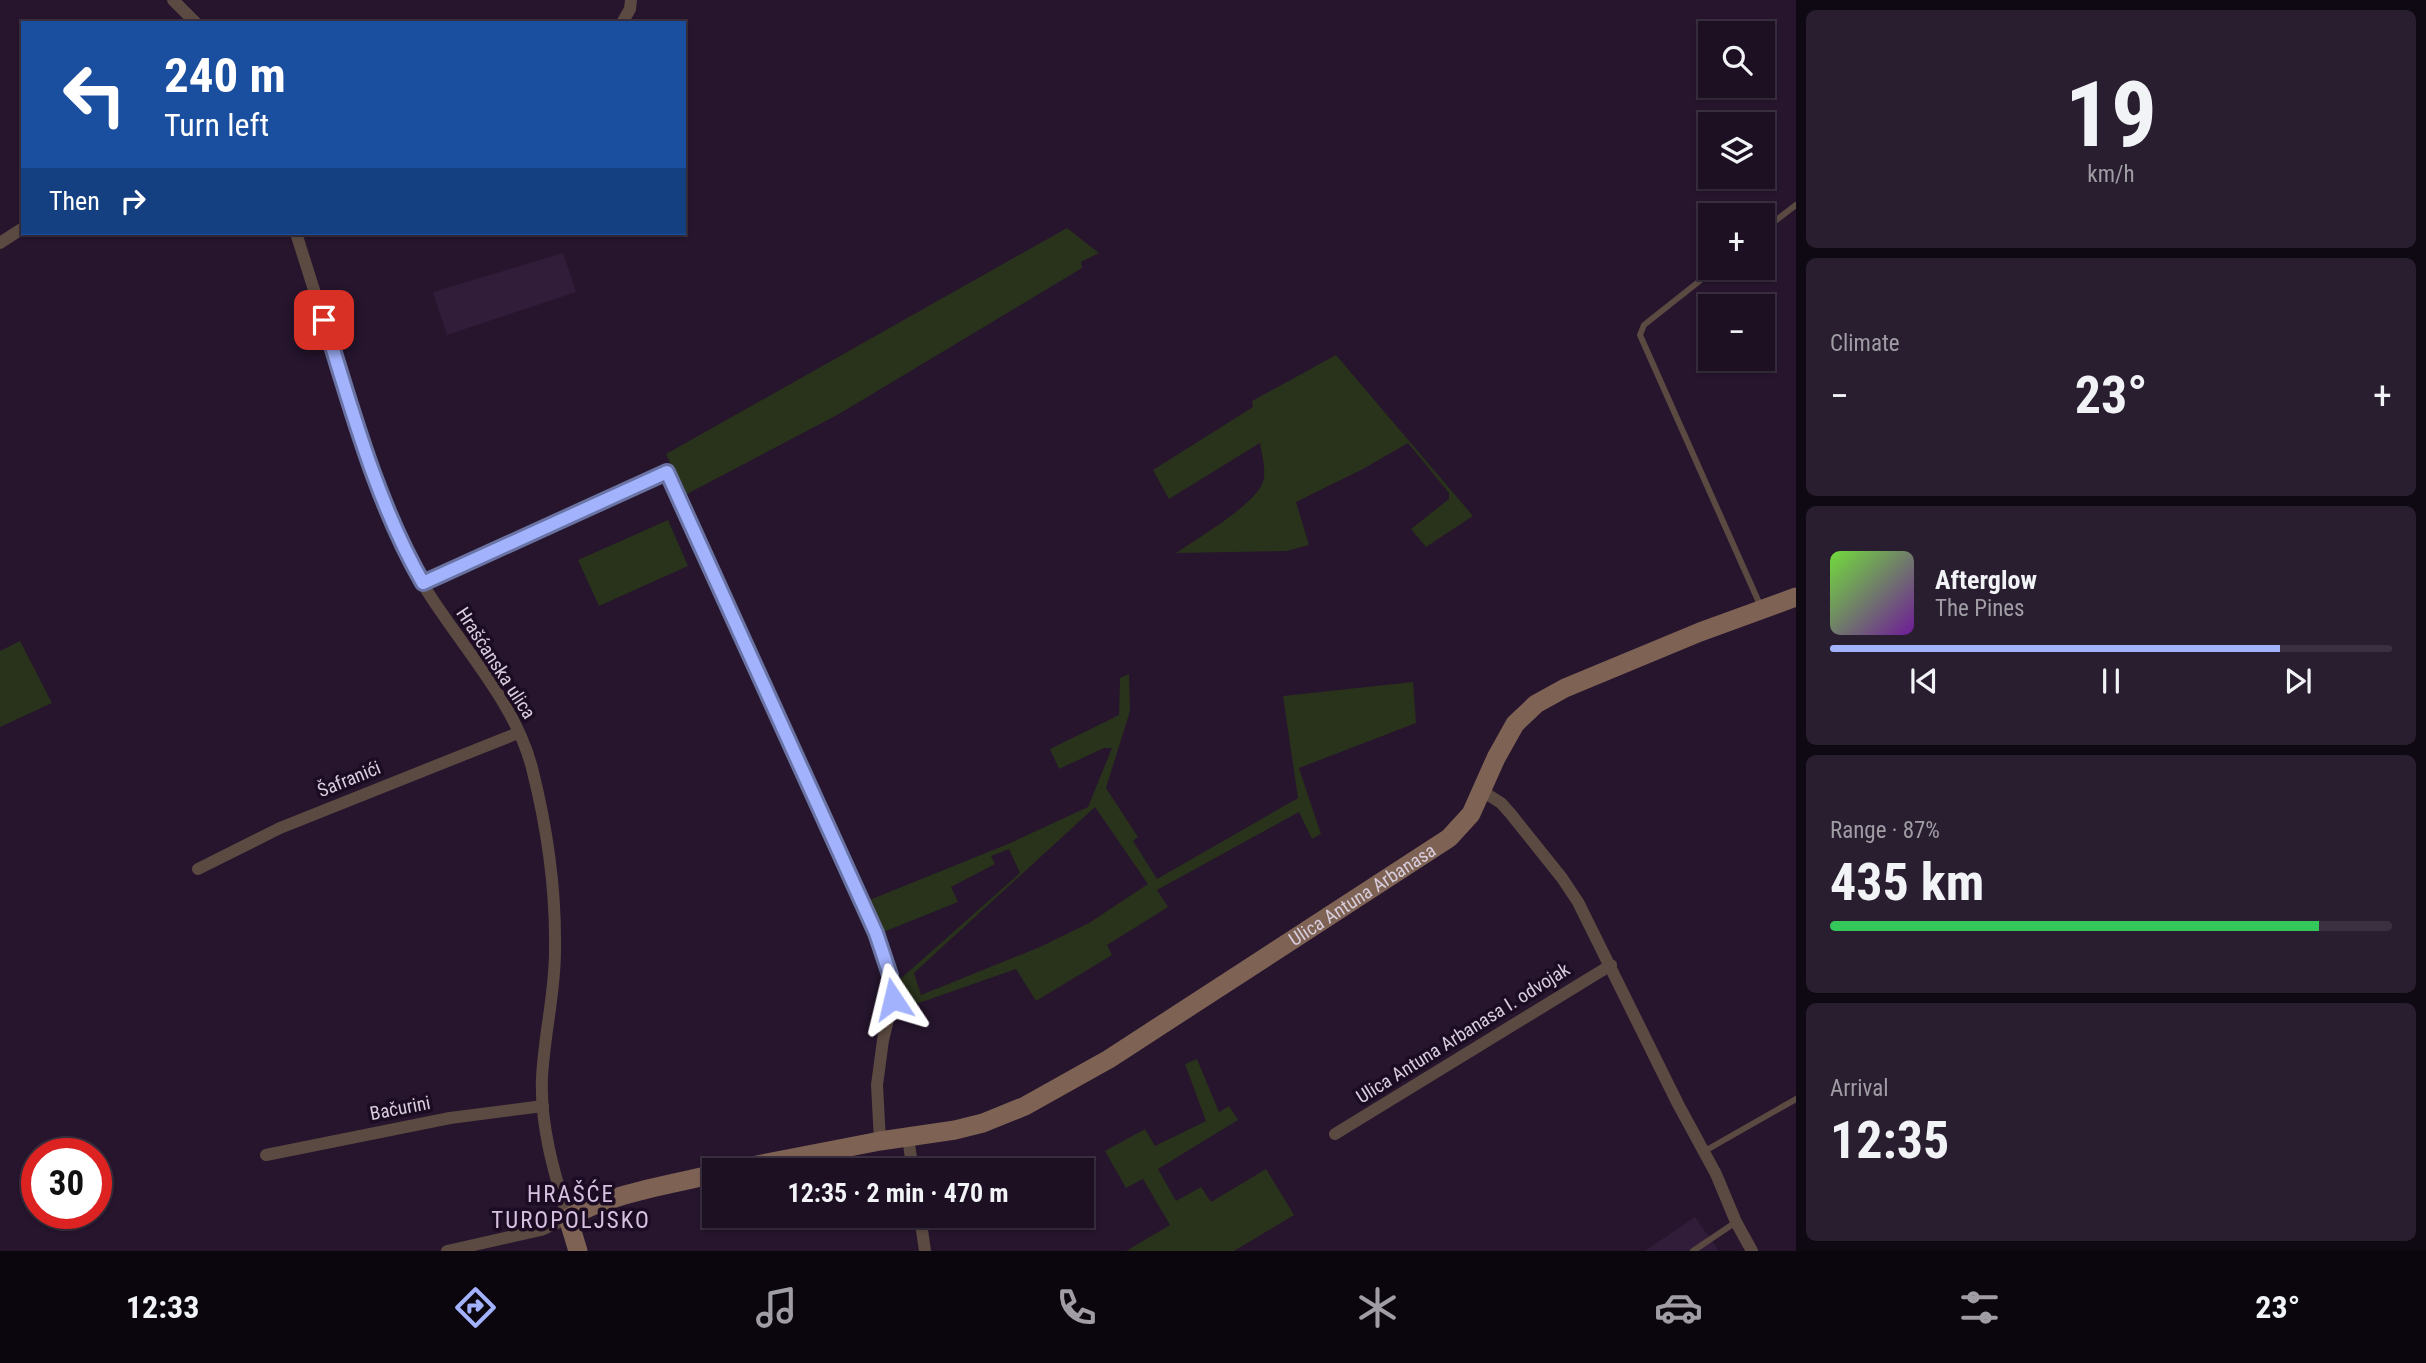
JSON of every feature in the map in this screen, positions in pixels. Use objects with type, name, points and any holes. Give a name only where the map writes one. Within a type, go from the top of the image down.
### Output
[{"type":"main road","name":"Ulica Antuna Arbanasa","points":[[793,1158],[983,1123],[1025,1106],[1085,1074],[1439,846],[1465,822],[1516,724],[1545,697],[1700,632],[1796,597]]},
{"type":"main road","points":[[578,1251],[568,1218],[605,1202],[702,1177]]},
{"type":"street","points":[[173,0],[193,21]]},
{"type":"street","points":[[623,21],[630,9],[631,0]]},
{"type":"street","points":[[0,243],[21,229]]},
{"type":"street","name":"Hrašćanska ulica","points":[[297,235],[371,463],[406,554],[442,615],[519,733],[531,763],[542,813],[555,920],[554,982],[542,1079],[543,1105],[553,1168],[568,1218]]},
{"type":"street","points":[[423,583],[667,472],[884,954],[893,999],[883,1040],[877,1085],[880,1141]]},
{"type":"street","name":"Šafranići","points":[[198,869],[280,828],[519,733]]},
{"type":"street","points":[[1482,791],[1501,803],[1562,878],[1591,925],[1752,1251]]},
{"type":"street","name":"Ulica Antuna Arbanasa I. odvojak","points":[[1335,1134],[1611,965]]},
{"type":"street","name":"Bačurini","points":[[266,1155],[450,1118],[543,1105]]},
{"type":"street","points":[[908,1138],[911,1158]]},
{"type":"street","points":[[447,1251],[541,1230],[568,1218]]},
{"type":"street","points":[[922,1228],[925,1251]]},
{"type":"lane","points":[[1775,221],[1796,205]]},
{"type":"lane","points":[[1701,280],[1644,326],[1640,335],[1762,609]]},
{"type":"lane","points":[[1703,1152],[1796,1099]]},
{"type":"lane","points":[[1693,1251],[1736,1222]]},
{"type":"shaded area","points":[[563,253],[576,292],[447,335],[433,292]]},
{"type":"shaded area","points":[[1695,1217],[1719,1251],[1645,1251]]},
{"type":"green space","points":[[1067,228],[1099,253],[1081,262],[1082,268],[839,414],[685,495],[666,454]]},
{"type":"green space","points":[[1336,355],[1473,516],[1426,547],[1411,529],[1449,499],[1449,493],[1408,443],[1296,502],[1309,545],[1287,551],[1176,553],[1222,522],[1255,495],[1264,476],[1260,443],[1169,499],[1153,470],[1253,407],[1252,401]]},
{"type":"green space","points":[[668,520],[688,566],[599,606],[578,560]]},
{"type":"green space","points":[[20,641],[52,703],[0,727],[0,651]]},
{"type":"green space","points":[[1129,674],[1130,711],[1106,788],[1138,837],[1133,841],[1157,879],[1298,798],[1283,696],[1413,682],[1416,723],[1299,768],[1321,834],[1312,839],[1299,812],[1157,890],[1168,907],[1107,945],[1112,955],[1036,1001],[1016,969],[899,1010],[902,995],[898,981],[1020,873],[1009,849],[991,856],[995,864],[951,887],[958,902],[881,933],[867,901],[1008,844],[1088,807],[1112,748],[1104,748],[1059,769],[1050,749],[1119,715],[1120,678]],"holes":[[[1095,807],[1148,884],[1089,923],[1040,947],[921,995],[914,973]]]},
{"type":"green space","points":[[1197,1059],[1219,1112],[1229,1106],[1238,1120],[1158,1169],[1176,1201],[1201,1187],[1211,1202],[1266,1169],[1294,1215],[1234,1251],[1126,1251],[1170,1225],[1143,1179],[1126,1188],[1105,1151],[1145,1129],[1155,1146],[1206,1121],[1185,1064]]},
{"type":"district","name":"HRAŠĆE TUROPOLJSKO","points":[[571,1207]]},
{"type":"route","points":[[324,320],[375,474],[406,554],[423,583],[667,472],[876,933],[890,975],[893,999]]}]
